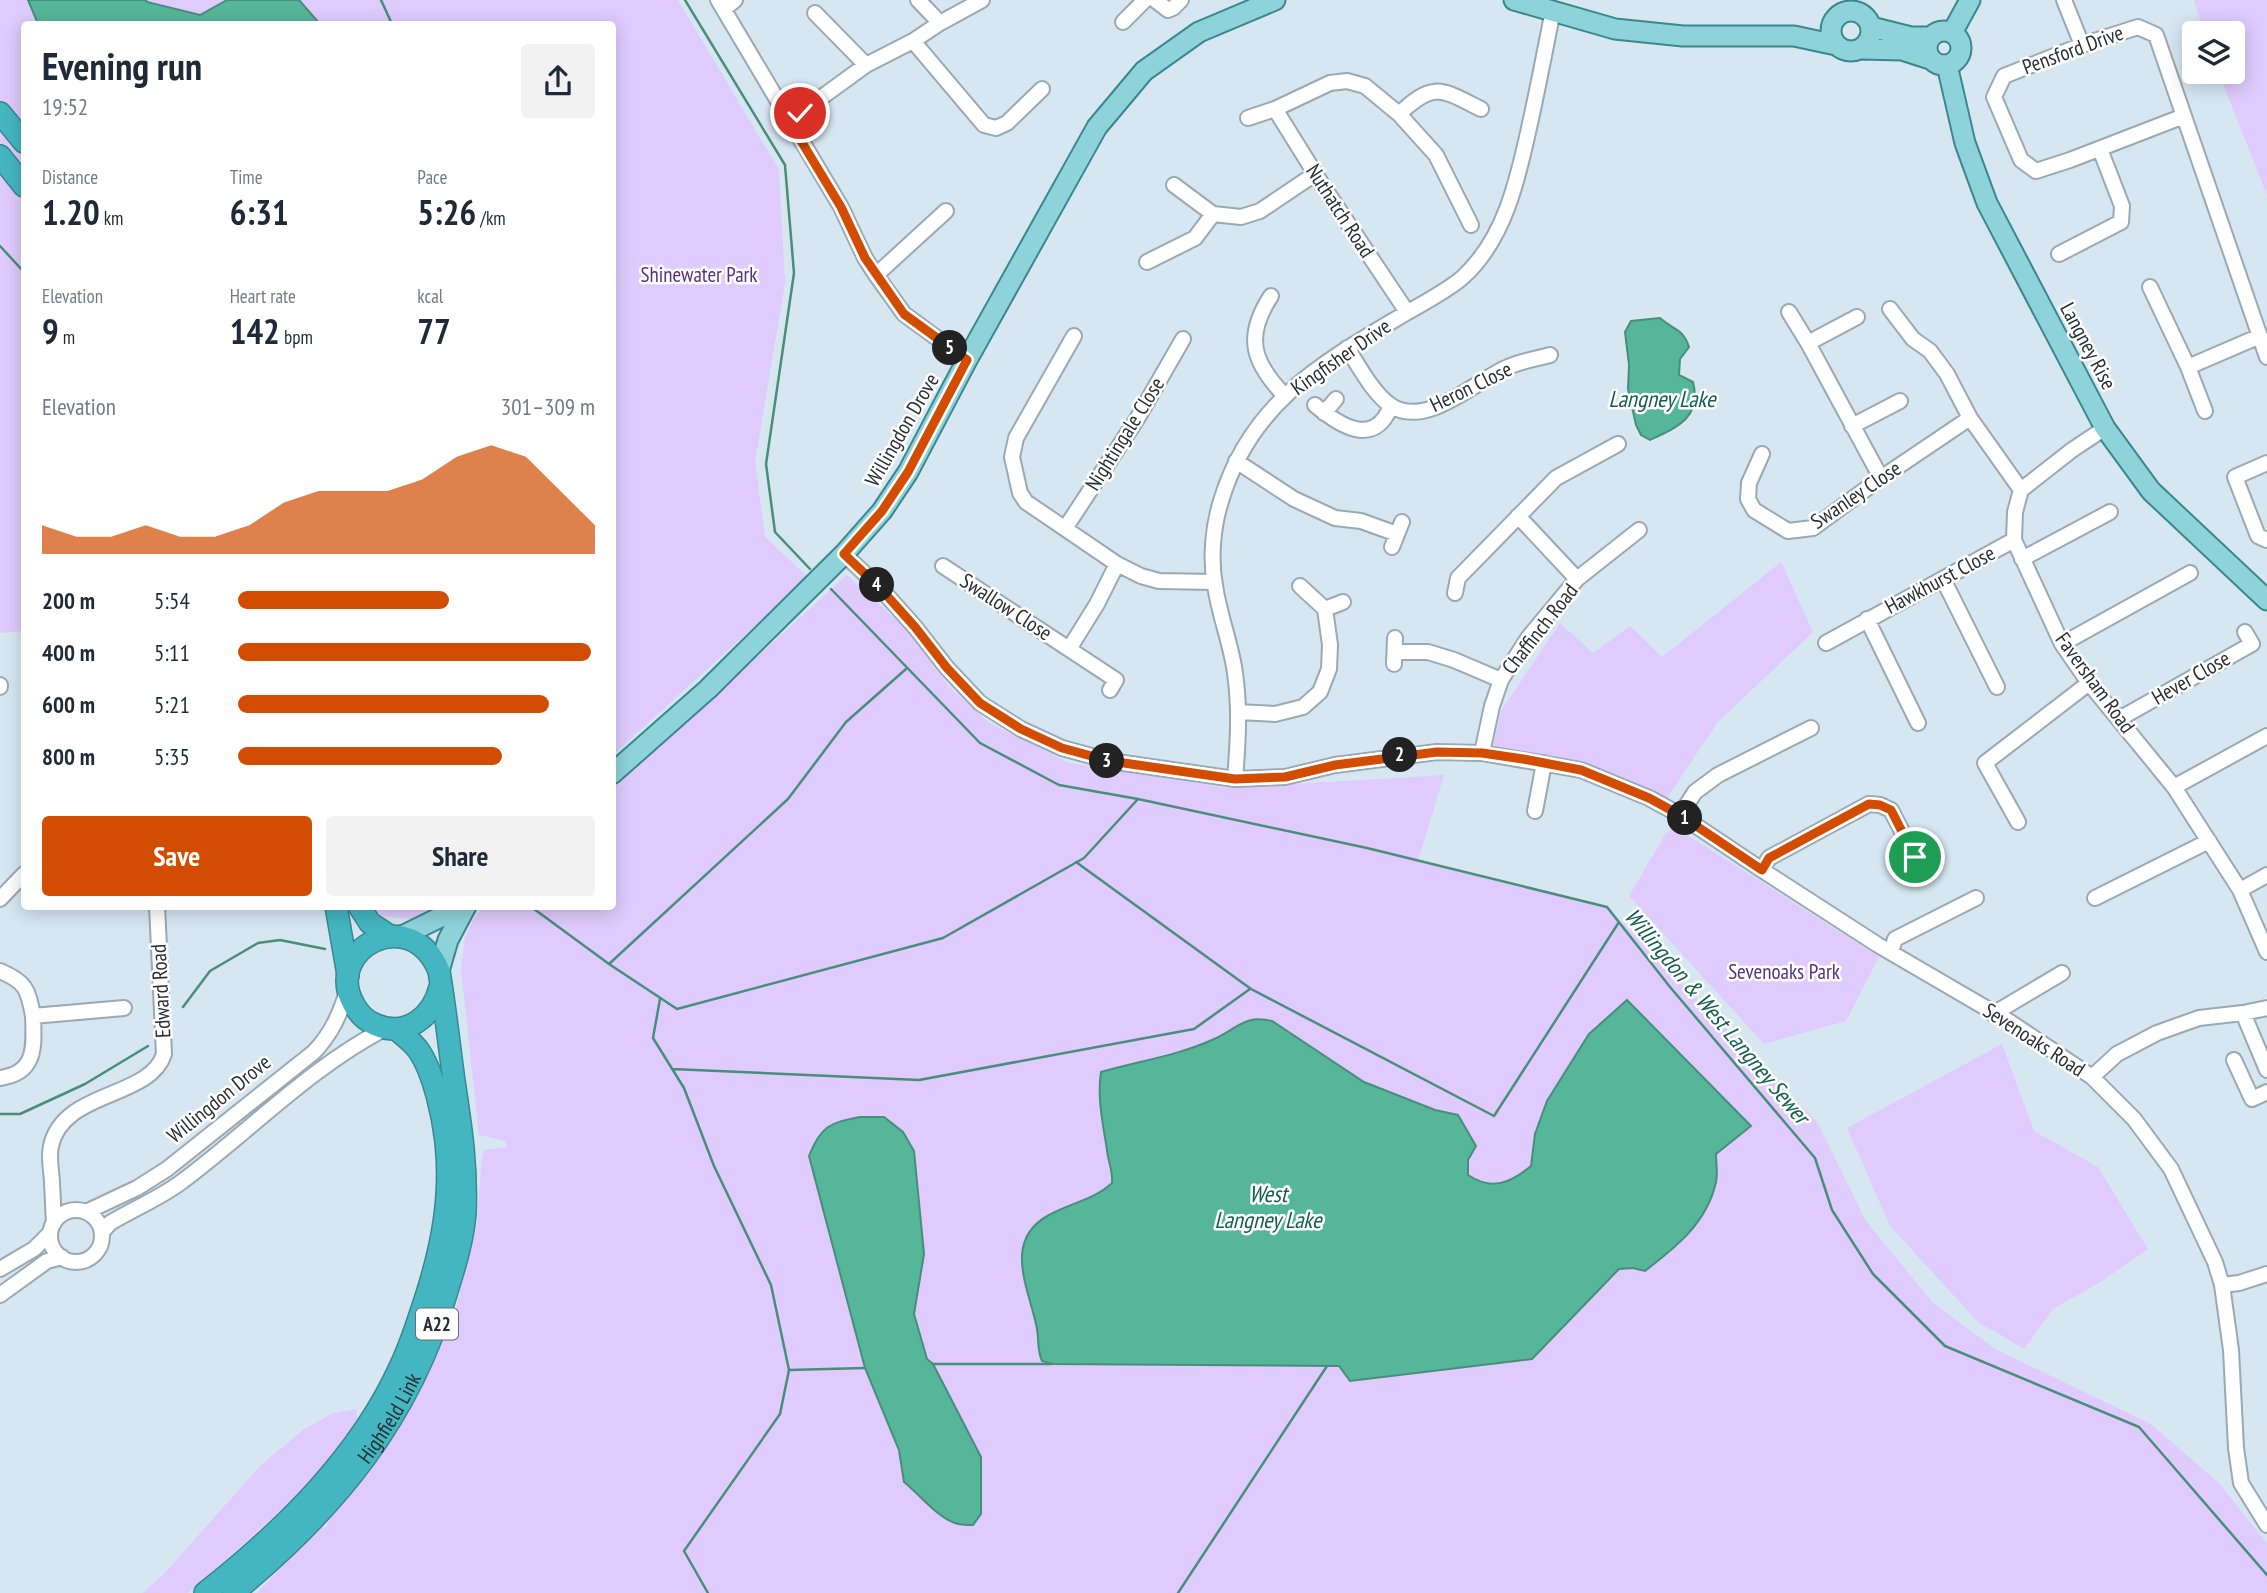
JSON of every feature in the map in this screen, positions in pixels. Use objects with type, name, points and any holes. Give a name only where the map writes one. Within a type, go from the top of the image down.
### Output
[{"type":"highway","points":[[0,113],[21,138]]},
{"type":"highway","points":[[0,156],[21,182]]},
{"type":"highway","points":[[337,910],[348,982],[357,1010],[365,1018],[391,1028],[409,1026],[421,1020],[437,1000],[440,979],[434,958],[426,948],[415,941],[396,936],[370,923],[362,910]]},
{"type":"highway","points":[[348,982],[352,963],[367,944],[396,936]]},
{"type":"highway","name":"Highfield Link","points":[[233,1593],[311,1524],[368,1455],[391,1421],[416,1373],[441,1312],[458,1251],[466,1187],[465,1154],[440,979]]},
{"type":"highway","name":"Highfield Link","points":[[205,1593],[257,1550],[300,1509],[332,1473],[380,1403],[401,1366],[436,1268],[446,1217],[448,1159],[444,1130],[430,1074],[421,1053],[391,1028]]},
{"type":"main road","name":"Willingdon Drove","points":[[616,770],[708,689],[844,554],[882,511],[908,472],[1097,127],[1144,71],[1199,32],[1275,0]]},
{"type":"main road","points":[[1514,0],[1615,29],[1684,36],[1794,36],[1836,45],[1848,52],[1862,49],[1902,50],[1939,62],[1957,59],[1961,48],[1952,33],[1911,37],[1871,27]]},
{"type":"main road","points":[[1952,33],[1970,0]]},
{"type":"main road","points":[[1794,36],[1832,23],[1851,6],[1862,14],[1871,27],[1870,40],[1862,49]]},
{"type":"main road","points":[[1832,23],[1831,35],[1836,45]]},
{"type":"main road","points":[[1931,37],[1927,48],[1939,62]]},
{"type":"main road","name":"Langney Rise","points":[[1939,62],[1987,203],[2105,428],[2151,491],[2267,600]]},
{"type":"main road","points":[[396,936],[455,910]]},
{"type":"main road","points":[[440,979],[448,940],[462,910]]},
{"type":"street","points":[[918,0],[940,23]]},
{"type":"street","points":[[789,121],[866,65],[982,0]]},
{"type":"street","points":[[1123,22],[1145,0]]},
{"type":"street","points":[[1155,0],[1168,10],[1181,0]]},
{"type":"street","points":[[2064,0],[2082,45]]},
{"type":"street","points":[[726,3],[789,121],[841,207],[876,275],[904,314],[967,360]]},
{"type":"street","name":"Kingfisher Drive","points":[[1235,779],[1238,712],[1235,672],[1214,582],[1214,531],[1236,461],[1255,429],[1286,396],[1347,348],[1463,278],[1484,252],[1498,228],[1516,183],[1553,10]]},
{"type":"street","points":[[815,13],[866,65]]},
{"type":"street","name":"Pensford Drive","points":[[2184,116],[2036,171],[2021,160],[1994,97],[2004,76],[2082,45],[2138,27],[2156,35],[2184,116],[2260,336],[2267,357]]},
{"type":"street","points":[[913,41],[984,125],[996,128],[1007,123],[1042,89]]},
{"type":"street","points":[[1248,118],[1275,109],[1330,83],[1346,81],[1364,86],[1399,114],[1436,155],[1471,225]]},
{"type":"street","points":[[1399,114],[1425,93],[1439,91],[1481,109]]},
{"type":"street","name":"Nuthatch Road","points":[[1275,109],[1408,312]]},
{"type":"street","points":[[2059,254],[2121,222],[2122,206],[2100,149]]},
{"type":"street","points":[[1174,185],[1213,214],[1241,217],[1260,211],[1315,173]]},
{"type":"street","points":[[876,275],[946,212]]},
{"type":"street","points":[[1147,262],[1195,238],[1213,214]]},
{"type":"street","points":[[2150,287],[2205,411]]},
{"type":"street","points":[[1271,296],[1255,327],[1255,344],[1260,364],[1271,381],[1286,396]]},
{"type":"street","points":[[1890,309],[1913,339],[1930,351],[1947,374],[1970,418],[2021,491],[2072,450],[2105,428]]},
{"type":"street","points":[[1789,312],[1881,478]]},
{"type":"street","points":[[1808,343],[1857,317]]},
{"type":"street","points":[[1074,336],[1016,438],[1012,457],[1020,493],[1026,502],[1118,564],[1141,576],[1159,582],[1214,582]]},
{"type":"street","points":[[2188,368],[2260,336]]},
{"type":"street","name":"Nightingale Close","points":[[1066,527],[1137,419],[1183,339]]},
{"type":"street","points":[[1336,399],[1320,409],[1349,427],[1365,431],[1377,427],[1386,418],[1391,406],[1379,395],[1347,348]]},
{"type":"street","name":"Heron Close","points":[[1391,406],[1407,411],[1427,411],[1448,402],[1508,367],[1550,355]]},
{"type":"street","points":[[1852,426],[1900,401]]},
{"type":"street","name":"Swanley Close","points":[[1762,454],[1749,483],[1748,499],[1754,510],[1788,531],[1813,528],[1970,418]]},
{"type":"street","points":[[1453,581],[1556,478],[1618,444]]},
{"type":"street","points":[[1236,461],[1294,499],[1335,518],[1361,521],[1397,534]]},
{"type":"street","points":[[2267,463],[2235,477],[2258,536],[2267,540]]},
{"type":"street","name":"Faversham Road","points":[[2021,491],[2015,512],[2014,540],[2062,644],[2089,683],[2174,787],[2240,890],[2267,953]]},
{"type":"street","points":[[2022,559],[2110,512]]},
{"type":"street","points":[[1518,516],[1577,579]]},
{"type":"street","name":"Chaffinch Road","points":[[1482,753],[1492,706],[1501,680],[1528,638],[1577,579],[1639,530]]},
{"type":"street","name":"Hawkhurst Close","points":[[1826,643],[2014,540]]},
{"type":"street","name":"Sevenoaks Road","points":[[844,554],[881,589],[980,703],[1021,729],[1062,748],[1110,761],[1235,779],[1285,777],[1335,765],[1437,752],[1482,753],[1581,770],[1649,798],[1680,815],[1762,870],[1891,952],[2010,1022],[2092,1077],[2134,1119],[2171,1169],[2215,1262],[2222,1285],[2231,1350],[2236,1448],[2241,1483],[2267,1525]]},
{"type":"street","name":"Swallow Close","points":[[1069,649],[1118,564]]},
{"type":"street","name":"Swallow Close","points":[[943,566],[1116,680],[1110,690]]},
{"type":"street","points":[[2062,644],[2190,573]]},
{"type":"street","points":[[1943,579],[1997,687]]},
{"type":"street","points":[[1238,712],[1275,714],[1303,707],[1320,692],[1329,669],[1330,645],[1325,609],[1300,586]]},
{"type":"street","points":[[1325,609],[1343,602]]},
{"type":"street","name":"Hawkhurst Close","points":[[1867,620],[1918,723]]},
{"type":"street","name":"Hever Close","points":[[2119,719],[2252,644],[2245,632]]},
{"type":"street","points":[[1395,651],[1428,652],[1501,680]]},
{"type":"street","points":[[2018,822],[1985,763],[2089,683]]},
{"type":"street","points":[[1680,815],[1695,792],[1718,775],[1811,728]]},
{"type":"street","points":[[2174,787],[2267,736]]},
{"type":"street","points":[[1535,811],[1544,763]]},
{"type":"street","points":[[1762,870],[1769,858],[1869,804],[1891,810],[1915,857]]},
{"type":"street","points":[[2095,898],[2209,841]]},
{"type":"street","points":[[2240,890],[2267,875]]},
{"type":"street","points":[[0,899],[21,877]]},
{"type":"street","points":[[1891,952],[1895,939],[1906,932],[1976,898]]},
{"type":"street","name":"Edward Road","points":[[52,1228],[49,1159],[56,1131],[71,1114],[138,1081],[157,1069],[161,1062],[164,1044],[157,910]]},
{"type":"street","points":[[0,971],[26,986],[33,1016],[34,1046],[31,1058],[19,1073],[0,1078]]},
{"type":"street","points":[[1993,1014],[2062,973]]},
{"type":"street","name":"Willingdon Drove","points":[[81,1211],[127,1194],[167,1170],[314,1052],[335,1027],[348,982]]},
{"type":"street","points":[[2092,1077],[2116,1054],[2157,1032],[2199,1018],[2267,1007]]},
{"type":"street","points":[[33,1016],[124,1008]]},
{"type":"street","points":[[2243,1013],[2267,1070]]},
{"type":"street","name":"Willingdon Drove","points":[[102,1232],[110,1223],[177,1185],[289,1093],[354,1047],[391,1028]]},
{"type":"street","points":[[2234,1060],[2252,1099],[2267,1092]]},
{"type":"street","points":[[52,1183],[63,1198],[97,1220],[102,1232],[99,1247],[88,1258],[75,1261],[62,1257],[53,1247],[52,1228]]},
{"type":"street","points":[[0,1269],[34,1249],[59,1216],[81,1211]]},
{"type":"street","points":[[0,1295],[47,1261],[62,1257]]},
{"type":"street","points":[[2222,1285],[2267,1274]]},
{"type":"green space","name":"Shinewater Park","points":[[0,0],[678,0],[779,170],[785,283],[755,462],[765,537],[808,577],[616,752],[616,21],[21,21],[21,631],[0,633]]},
{"type":"green space","points":[[2194,0],[2267,0],[2267,195],[2223,84],[2245,84],[2245,21],[2200,21]]},
{"type":"green space","points":[[1781,562],[1813,632],[1718,722],[1665,801],[1578,764],[1493,747],[1501,711],[1560,623],[1593,653],[1630,626],[1662,657]]},
{"type":"green space","points":[[847,575],[903,626],[950,688],[988,722],[1069,763],[1226,788],[1444,775],[1418,861],[1607,907],[1817,1122],[1866,1221],[1933,1303],[1997,1350],[2151,1424],[2220,1484],[2267,1544],[2267,1593],[257,1593],[318,1528],[327,1527],[327,1519],[370,1470],[415,1401],[456,1308],[477,1223],[482,1155],[485,1150],[507,1147],[506,1141],[479,1135],[461,969],[465,938],[481,910],[616,910],[616,785]],"holes":[[[1246,1020],[1272,1021],[1364,1082],[1435,1110],[1458,1115],[1476,1145],[1468,1160],[1468,1175],[1477,1180],[1501,1183],[1516,1177],[1531,1166],[1535,1134],[1548,1101],[1716,1154],[1716,1181],[1704,1212],[1645,1271],[1619,1269],[1039,1354],[1037,1329],[1022,1272],[1047,1215],[1101,1193],[1112,1183],[1113,1171],[1107,1154],[1167,1057],[1214,1040]],[[809,1156],[924,1254],[914,1314],[927,1359],[933,1364],[981,1457],[981,1514],[954,1523],[904,1483],[899,1450],[865,1368]]]},
{"type":"green space","name":"Sevenoaks Park","points":[[1673,826],[1879,957],[1846,1021],[1764,1044],[1629,896],[1666,833]]},
{"type":"green space","points":[[373,910],[437,910],[418,920],[382,916]]},
{"type":"green space","points":[[2002,1044],[2034,1131],[2098,1167],[2148,1249],[2102,1281],[2053,1309],[2024,1349],[1978,1322],[1890,1226],[1847,1128]]},
{"type":"green space","points":[[356,1409],[358,1422],[306,1488],[188,1593],[143,1593],[163,1575],[261,1465],[303,1430],[333,1413]]},
{"type":"water","points":[[28,0],[146,0],[200,15],[227,0],[299,0],[317,21],[37,21]]},
{"type":"water","name":"Langney Lake","points":[[1660,318],[1681,333],[1687,341],[1689,347],[1680,359],[1679,375],[1693,382],[1695,394],[1691,412],[1685,419],[1650,440],[1641,435],[1636,425],[1628,389],[1629,365],[1625,332],[1631,321]]},
{"type":"water","name":"West Langney Lake","points":[[1627,1000],[1751,1126],[1716,1154],[1717,1179],[1712,1197],[1689,1233],[1645,1271],[1619,1269],[1532,1359],[1350,1381],[1339,1366],[1052,1364],[1042,1361],[1022,1267],[1022,1252],[1026,1238],[1034,1226],[1049,1215],[1098,1193],[1112,1183],[1101,1111],[1101,1072],[1198,1046],[1247,1021],[1272,1021],[1364,1082],[1435,1110],[1458,1115],[1476,1146],[1468,1160],[1468,1175],[1485,1183],[1501,1183],[1516,1177],[1531,1166],[1535,1134],[1547,1101],[1589,1034]]},
{"type":"water","points":[[860,1117],[884,1117],[903,1132],[914,1151],[924,1254],[914,1314],[927,1359],[933,1364],[981,1457],[981,1514],[973,1525],[949,1520],[935,1511],[904,1482],[899,1450],[865,1368],[809,1156],[818,1138],[827,1128],[841,1121]]},
{"type":"waterway","points":[[381,0],[391,21]]},
{"type":"waterway","name":"Willingdon & West Langney Sewer","points":[[685,0],[785,165],[794,273],[766,464],[775,532],[810,569]]},
{"type":"waterway","points":[[0,246],[21,269]]},
{"type":"waterway","name":"Willingdon & West Langney Sewer","points":[[831,589],[980,743],[1059,785],[1138,799],[1367,848],[1607,907],[1670,987],[1815,1158],[1832,1210],[1873,1274],[1945,1346],[2139,1427],[2267,1575]]},
{"type":"waterway","points":[[609,964],[788,799],[846,722],[906,669]]},
{"type":"waterway","points":[[535,910],[677,1009],[943,938],[1084,858],[1138,799]]},
{"type":"waterway","points":[[1076,862],[1251,989],[1494,1116],[1619,922]]},
{"type":"waterway","points":[[183,1007],[210,971],[258,943],[280,940],[325,949]]},
{"type":"waterway","points":[[672,1069],[919,1080],[1194,1029],[1250,989]]},
{"type":"waterway","points":[[660,999],[653,1038],[684,1088],[714,1166],[771,1285],[789,1370],[780,1414],[684,1551],[708,1593]]},
{"type":"waterway","points":[[0,1114],[20,1114],[85,1084],[148,1046]]},
{"type":"waterway","points":[[933,1364],[1052,1364]]},
{"type":"waterway","points":[[1178,1593],[1327,1366]]},
{"type":"waterway","points":[[789,1370],[865,1368]]},
{"type":"route","points":[[800,113],[789,121],[841,207],[876,275],[904,314],[967,360],[908,472],[882,511],[844,554],[881,589],[980,703],[1021,729],[1062,748],[1110,761],[1235,779],[1285,777],[1335,765],[1437,752],[1482,753],[1581,770],[1649,798],[1680,815],[1762,870],[1769,858],[1869,804],[1880,805],[1891,810],[1915,857]]}]
